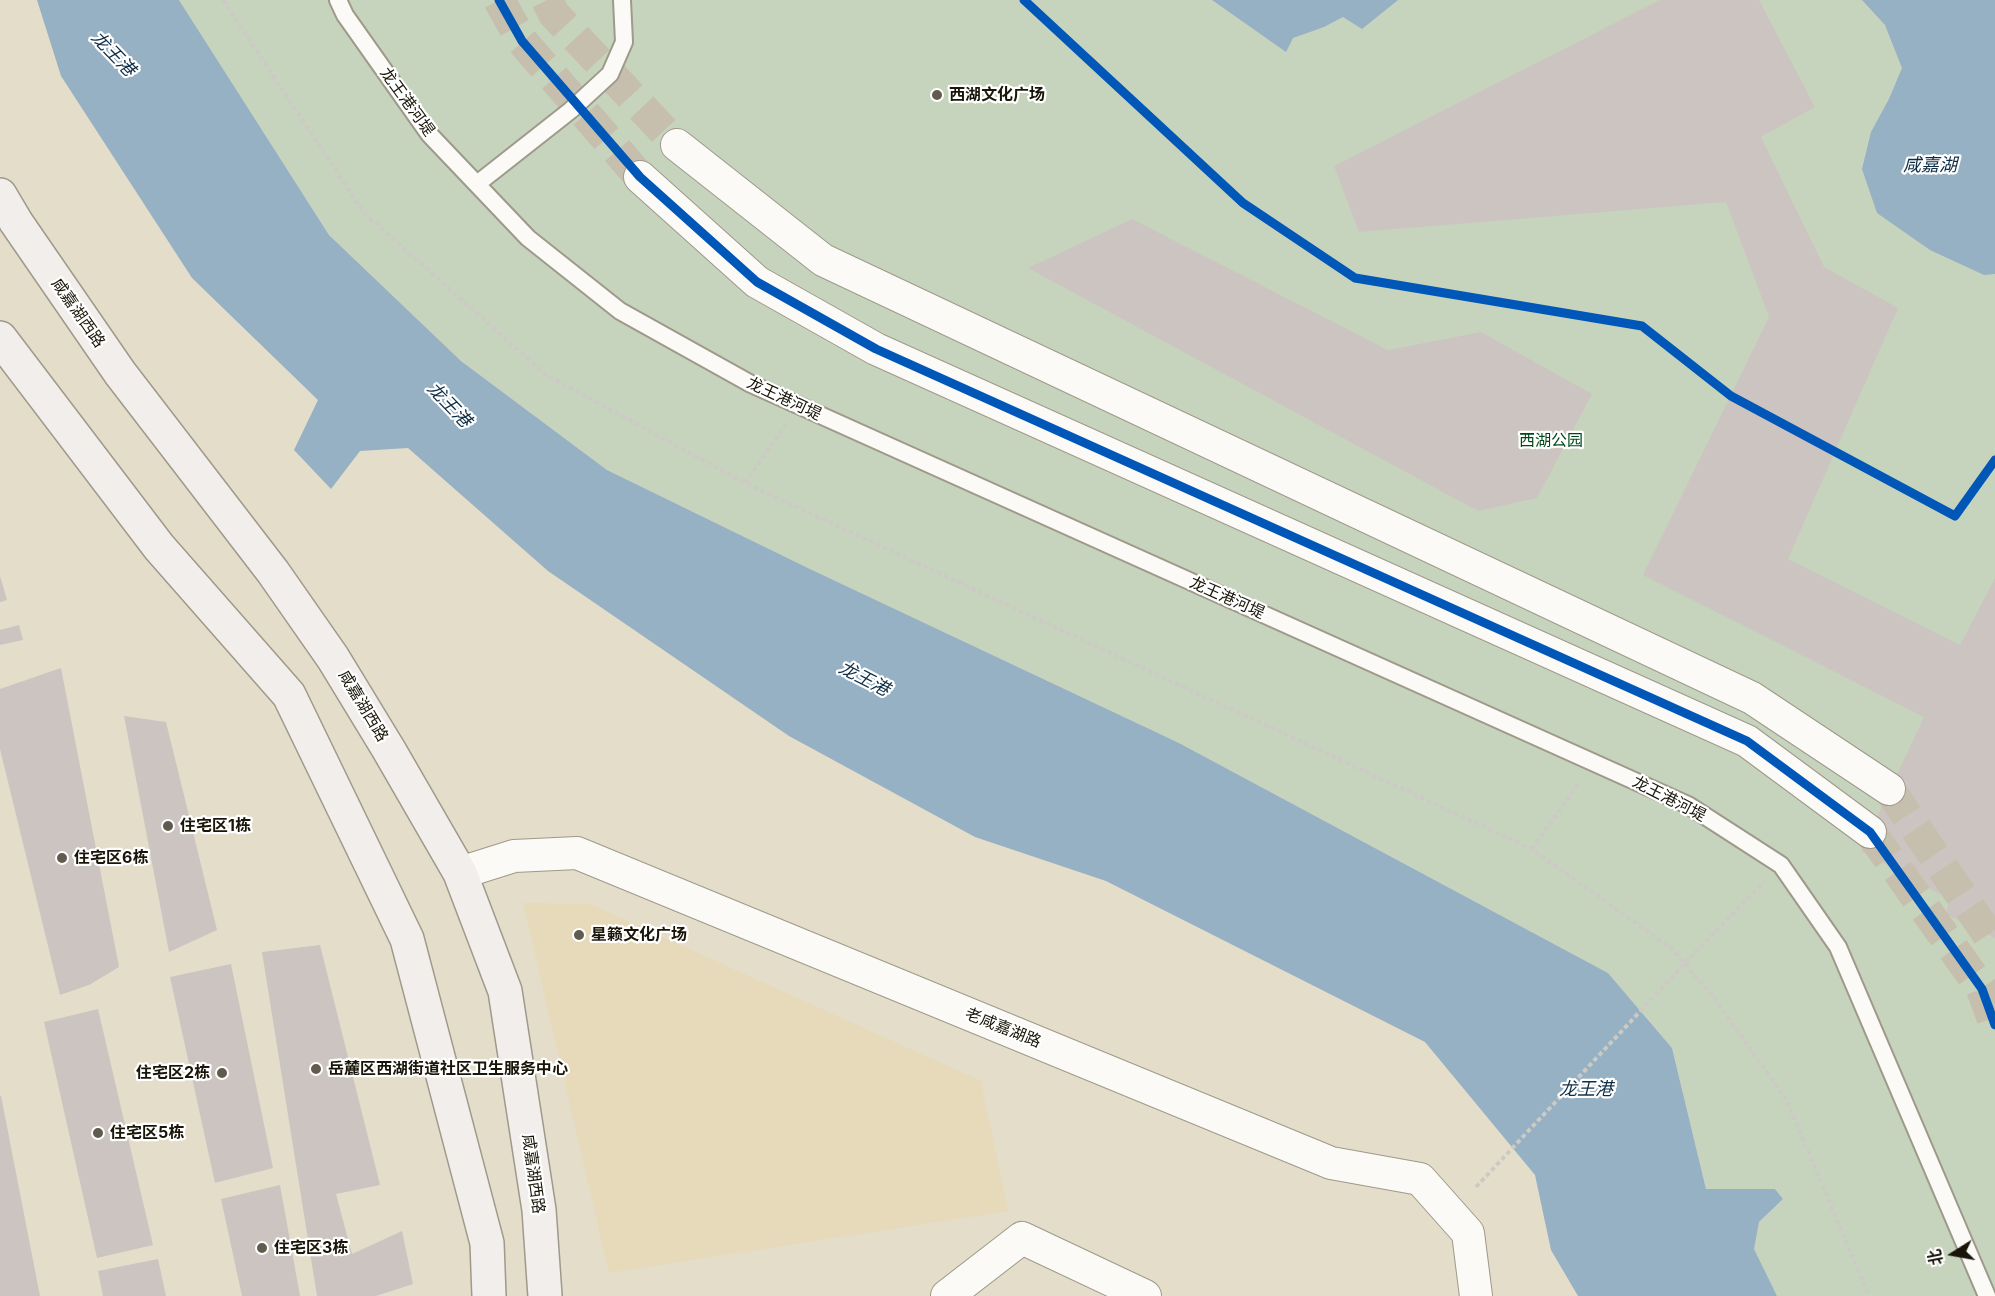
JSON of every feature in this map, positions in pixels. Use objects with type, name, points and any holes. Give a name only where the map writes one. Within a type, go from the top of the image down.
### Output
[{"type":"main road","name":"咸嘉湖西路","points":[[0,195],[16,222],[120,373],[273,572],[333,658],[460,873],[505,991],[539,1210],[545,1296]]},
{"type":"main road","points":[[0,338],[159,547],[289,695],[407,939],[487,1243],[489,1296]]},
{"type":"street","points":[[677,146],[823,260],[1752,698],[1889,789]]},
{"type":"street","points":[[640,177],[757,282],[876,348],[1747,741],[1870,832]]},
{"type":"street","name":"老咸嘉湖路","points":[[460,873],[514,856],[577,853],[1331,1163],[1420,1179],[1468,1233],[1476,1296]]},
{"type":"street","points":[[947,1296],[1022,1238],[1145,1296]]},
{"type":"lane","name":"龙王港河堤","points":[[338,0],[345,15],[429,134],[528,238],[620,311],[751,384],[1688,805],[1781,865],[1838,947],[1988,1296]]},
{"type":"lane","points":[[477,184],[571,110],[610,74],[624,42],[622,0]]},
{"type":"path","points":[[223,0],[364,213],[545,374],[745,483],[1532,849],[1672,949],[1714,998],[1786,1099],[1869,1296]]},
{"type":"path","points":[[745,483],[800,406]]},
{"type":"path","points":[[1532,849],[1593,763]]},
{"type":"path","points":[[1476,1187],[1690,958],[1781,865]]},
{"type":"shaded area","name":"星籁文化广场","points":[[523,903],[590,904],[981,1081],[1008,1211],[609,1273]]},
{"type":"green space","name":"西湖公园","points":[[179,0],[1995,0],[1995,1296],[1777,1296],[1753,1249],[1759,1222],[1783,1199],[1775,1189],[1706,1189],[1672,1048],[1608,973],[1179,743],[810,569],[607,470],[461,361],[329,235]]},
{"type":"water","name":"龙王港","points":[[37,0],[179,0],[329,235],[461,361],[607,470],[810,569],[1179,743],[1608,973],[1672,1048],[1706,1189],[1775,1189],[1783,1199],[1759,1222],[1754,1249],[1777,1296],[1578,1296],[1551,1250],[1535,1175],[1425,1042],[1106,881],[975,837],[789,736],[548,571],[408,448],[360,451],[331,489],[294,450],[318,400],[192,278],[61,76]]},
{"type":"water","points":[[1212,0],[1398,0],[1362,29],[1343,17],[1324,27],[1293,38],[1286,52]]},
{"type":"water","name":"咸嘉湖","points":[[1862,0],[1995,0],[1995,274],[1984,275],[1930,250],[1877,213],[1862,169],[1871,132],[1889,99],[1902,68],[1885,25]]},
{"type":"building","points":[[1660,0],[1759,0],[1815,107],[1761,137],[1824,267],[1898,308],[1788,559],[1960,645],[1995,578],[1995,938],[1946,914],[1949,899],[1861,851],[1924,717],[1643,575],[1769,317],[1726,202],[1359,232],[1334,166]]},
{"type":"building","points":[[1132,219],[1388,350],[1481,332],[1592,394],[1537,498],[1478,511],[1028,268]]},
{"type":"building","points":[[0,576],[7,600],[0,602]]},
{"type":"building","points":[[19,625],[23,640],[0,645],[0,630]]},
{"type":"building","name":"住宅区6栋","points":[[61,668],[119,967],[89,985],[60,995],[0,749],[0,689]]},
{"type":"building","name":"住宅区1栋","points":[[124,716],[166,722],[217,930],[169,952]]},
{"type":"building","name":"岳麓区西湖街道社区卫生服务中心","points":[[320,945],[380,1185],[336,1194],[352,1254],[402,1231],[413,1284],[376,1296],[317,1296],[262,952]]},
{"type":"building","name":"住宅区2栋","points":[[231,964],[273,1168],[215,1183],[170,977]]},
{"type":"building","name":"住宅区5栋","points":[[98,1009],[153,1245],[97,1258],[44,1022]]},
{"type":"building","points":[[1,1096],[40,1296],[0,1296]]},
{"type":"building","name":"住宅区3栋","points":[[280,1185],[300,1296],[242,1296],[221,1199]]},
{"type":"building","points":[[158,1259],[166,1296],[103,1296],[98,1271]]},
{"type":"tunnel","points":[[499,0],[522,41],[640,177]]},
{"type":"tunnel","points":[[547,0],[554,14],[677,145]]},
{"type":"tunnel","points":[[1889,789],[1995,945]]},
{"type":"tunnel","points":[[1870,832],[1982,989],[1995,1025]]},
{"type":"cycle path","points":[[499,0],[522,41],[640,177],[757,282],[876,349],[1747,741],[1870,832],[1982,989],[1995,1025]]},
{"type":"cycle path","points":[[1024,0],[1243,203],[1355,278],[1642,326],[1731,396],[1955,516],[1995,460]]},
{"type":"place","name":"西湖文化广场","points":[[937,95]]},
{"type":"place","name":"住宅区1栋","points":[[168,826]]},
{"type":"place","name":"住宅区6栋","points":[[62,858]]},
{"type":"place","name":"星籁文化广场","points":[[579,935]]},
{"type":"place","name":"岳麓区西湖街道社区卫生服务中心","points":[[316,1069]]},
{"type":"place","name":"住宅区2栋","points":[[222,1073]]},
{"type":"place","name":"住宅区5栋","points":[[98,1133]]},
{"type":"place","name":"住宅区3栋","points":[[262,1248]]}]
